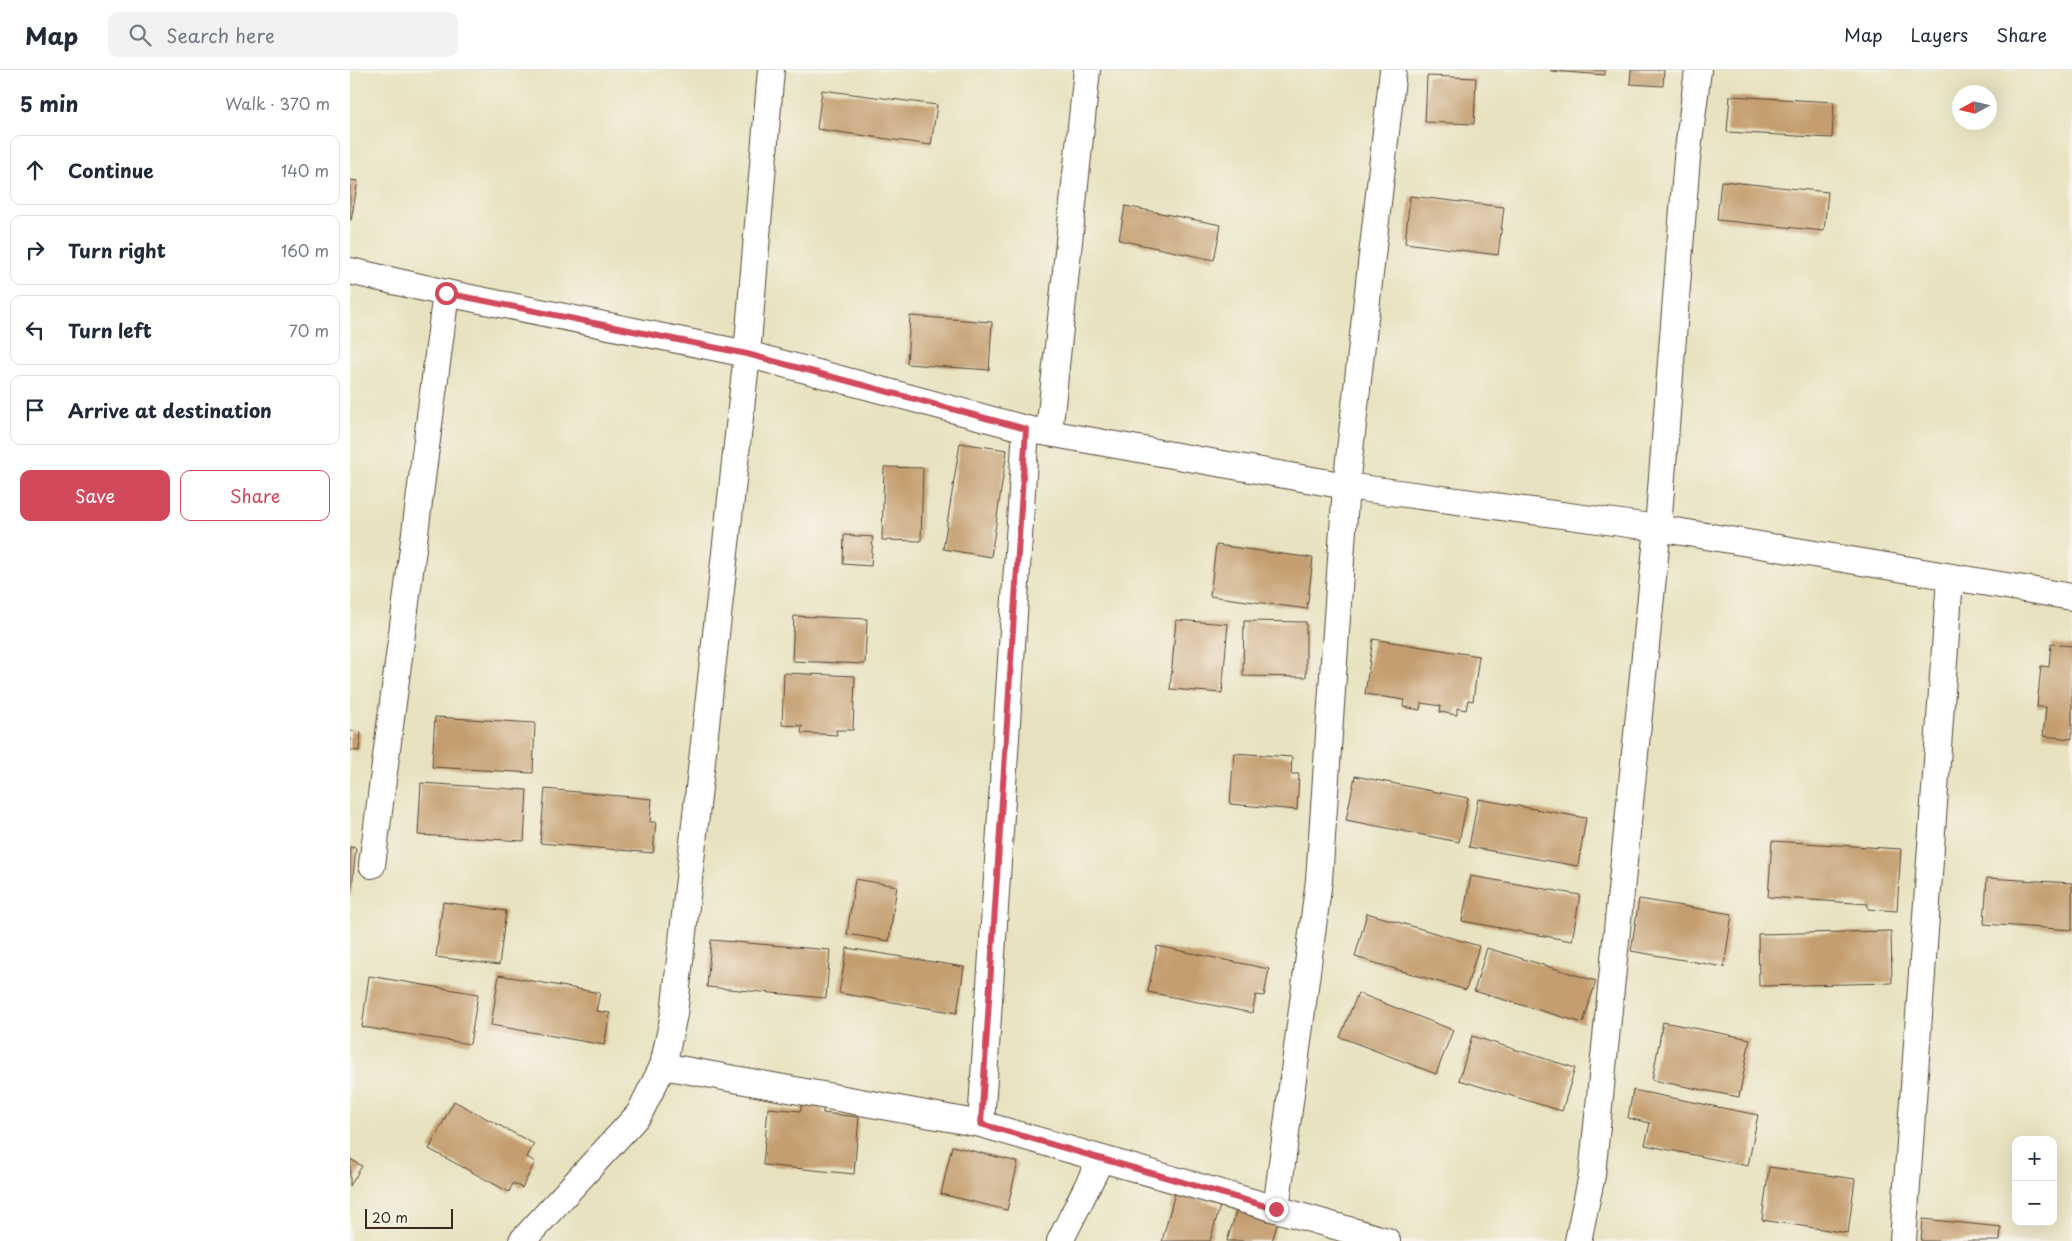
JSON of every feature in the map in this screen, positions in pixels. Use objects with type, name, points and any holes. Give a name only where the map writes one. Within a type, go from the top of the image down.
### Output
[{"type":"street","points":[[522,1241],[640,1114],[662,1066],[674,1014],[747,354],[770,70]]},
{"type":"street","points":[[981,1124],[1038,431],[1087,70]]},
{"type":"street","points":[[1276,1209],[1319,880],[1346,486],[1393,70]]},
{"type":"street","points":[[1578,1241],[1592,1174],[1658,528],[1686,168],[1698,70]]},
{"type":"street","points":[[350,271],[446,293],[747,354],[1038,431],[1346,486],[1658,528],[2072,597]]},
{"type":"street","points":[[372,865],[446,293]]},
{"type":"street","points":[[1903,1241],[1950,578]]},
{"type":"street","points":[[662,1066],[981,1124],[1387,1241]]},
{"type":"street","points":[[1060,1241],[1101,1159]]},
{"type":"building","points":[[1605,70],[1605,75],[1551,71]]},
{"type":"building","points":[[1631,70],[1664,70],[1663,86],[1630,84]]},
{"type":"building","points":[[1427,76],[1476,78],[1474,124],[1425,122]]},
{"type":"building","points":[[822,90],[937,105],[931,145],[817,129]]},
{"type":"building","points":[[1730,96],[1834,102],[1832,138],[1727,132]]},
{"type":"building","points":[[350,180],[358,181],[351,220],[350,220]]},
{"type":"building","points":[[1721,181],[1828,192],[1824,231],[1717,220]]},
{"type":"building","points":[[1410,196],[1504,207],[1498,255],[1405,243]]},
{"type":"building","points":[[1125,206],[1221,225],[1214,260],[1119,240]]},
{"type":"building","points":[[910,316],[992,322],[989,370],[907,364]]},
{"type":"building","points":[[960,443],[1007,450],[991,557],[943,549]]},
{"type":"building","points":[[884,467],[923,468],[921,541],[882,540]]},
{"type":"building","points":[[844,535],[873,537],[871,566],[843,564]]},
{"type":"building","points":[[1216,545],[1313,558],[1307,609],[1210,596]]},
{"type":"building","points":[[794,616],[867,619],[865,664],[792,661]]},
{"type":"building","points":[[1176,620],[1228,624],[1222,693],[1170,689]]},
{"type":"building","points":[[1244,621],[1306,622],[1306,677],[1243,676]]},
{"type":"building","points":[[1373,639],[1479,656],[1473,701],[1468,700],[1466,710],[1457,708],[1457,715],[1440,712],[1441,706],[1421,703],[1420,710],[1403,707],[1404,700],[1365,694]]},
{"type":"building","points":[[2051,644],[2072,646],[2072,739],[2043,736],[2046,707],[2037,707],[2041,666],[2049,667]]},
{"type":"building","points":[[784,673],[855,676],[853,730],[836,730],[837,735],[801,733],[802,726],[782,725]]},
{"type":"building","points":[[435,717],[535,723],[533,773],[432,767]]},
{"type":"building","points":[[350,731],[361,732],[359,751],[350,750]]},
{"type":"building","points":[[1234,753],[1292,757],[1291,774],[1299,774],[1297,810],[1230,804]]},
{"type":"building","points":[[1355,776],[1468,798],[1459,842],[1346,820]]},
{"type":"building","points":[[421,783],[527,790],[524,841],[418,835]]},
{"type":"building","points":[[545,789],[652,799],[650,822],[656,822],[653,853],[540,843]]},
{"type":"building","points":[[1478,799],[1586,818],[1578,866],[1469,847]]},
{"type":"building","points":[[1772,841],[1901,849],[1897,911],[1868,909],[1868,904],[1768,897]]},
{"type":"building","points":[[350,847],[356,848],[351,895],[350,895]]},
{"type":"building","points":[[1471,876],[1580,895],[1572,941],[1462,921]]},
{"type":"building","points":[[1987,878],[2072,883],[2072,930],[1984,924]]},
{"type":"building","points":[[855,879],[897,886],[889,941],[847,934]]},
{"type":"building","points":[[1639,899],[1732,914],[1724,967],[1631,951]]},
{"type":"building","points":[[443,902],[506,911],[499,965],[436,957]]},
{"type":"building","points":[[1367,913],[1479,946],[1466,990],[1355,957]]},
{"type":"building","points":[[1891,931],[1892,983],[1759,986],[1758,934]]},
{"type":"building","points":[[711,940],[830,950],[826,998],[707,987]]},
{"type":"building","points":[[1157,946],[1269,969],[1264,996],[1256,995],[1252,1013],[1148,992]]},
{"type":"building","points":[[847,948],[964,967],[957,1013],[839,993]]},
{"type":"building","points":[[1487,948],[1596,981],[1583,1023],[1474,991]]},
{"type":"building","points":[[499,975],[600,993],[596,1011],[610,1013],[604,1045],[491,1025]]},
{"type":"building","points":[[369,976],[478,994],[470,1044],[362,1027]]},
{"type":"building","points":[[1358,993],[1453,1030],[1436,1074],[1340,1037]]},
{"type":"building","points":[[1663,1022],[1750,1039],[1739,1097],[1652,1080]]},
{"type":"building","points":[[1472,1036],[1575,1068],[1562,1111],[1459,1080]]},
{"type":"building","points":[[1633,1090],[1758,1115],[1748,1166],[1645,1145],[1650,1123],[1628,1118]]},
{"type":"building","points":[[454,1101],[534,1144],[527,1157],[535,1162],[522,1188],[513,1183],[509,1192],[429,1149]]},
{"type":"building","points":[[801,1101],[823,1104],[823,1113],[859,1117],[854,1174],[763,1165],[768,1108],[801,1111]]},
{"type":"building","points":[[952,1146],[1018,1162],[1007,1210],[941,1194]]},
{"type":"building","points":[[350,1159],[362,1166],[350,1186]]},
{"type":"building","points":[[1769,1167],[1855,1179],[1848,1233],[1762,1220]]},
{"type":"building","points":[[1175,1193],[1220,1206],[1210,1241],[1162,1241]]},
{"type":"building","points":[[1237,1209],[1278,1222],[1272,1241],[1227,1241]]},
{"type":"building","points":[[1923,1219],[2001,1227],[2000,1241],[1921,1241]]},
{"type":"route","points":[[446,293],[747,354],[1026,429],[981,1124],[1276,1209]]}]
